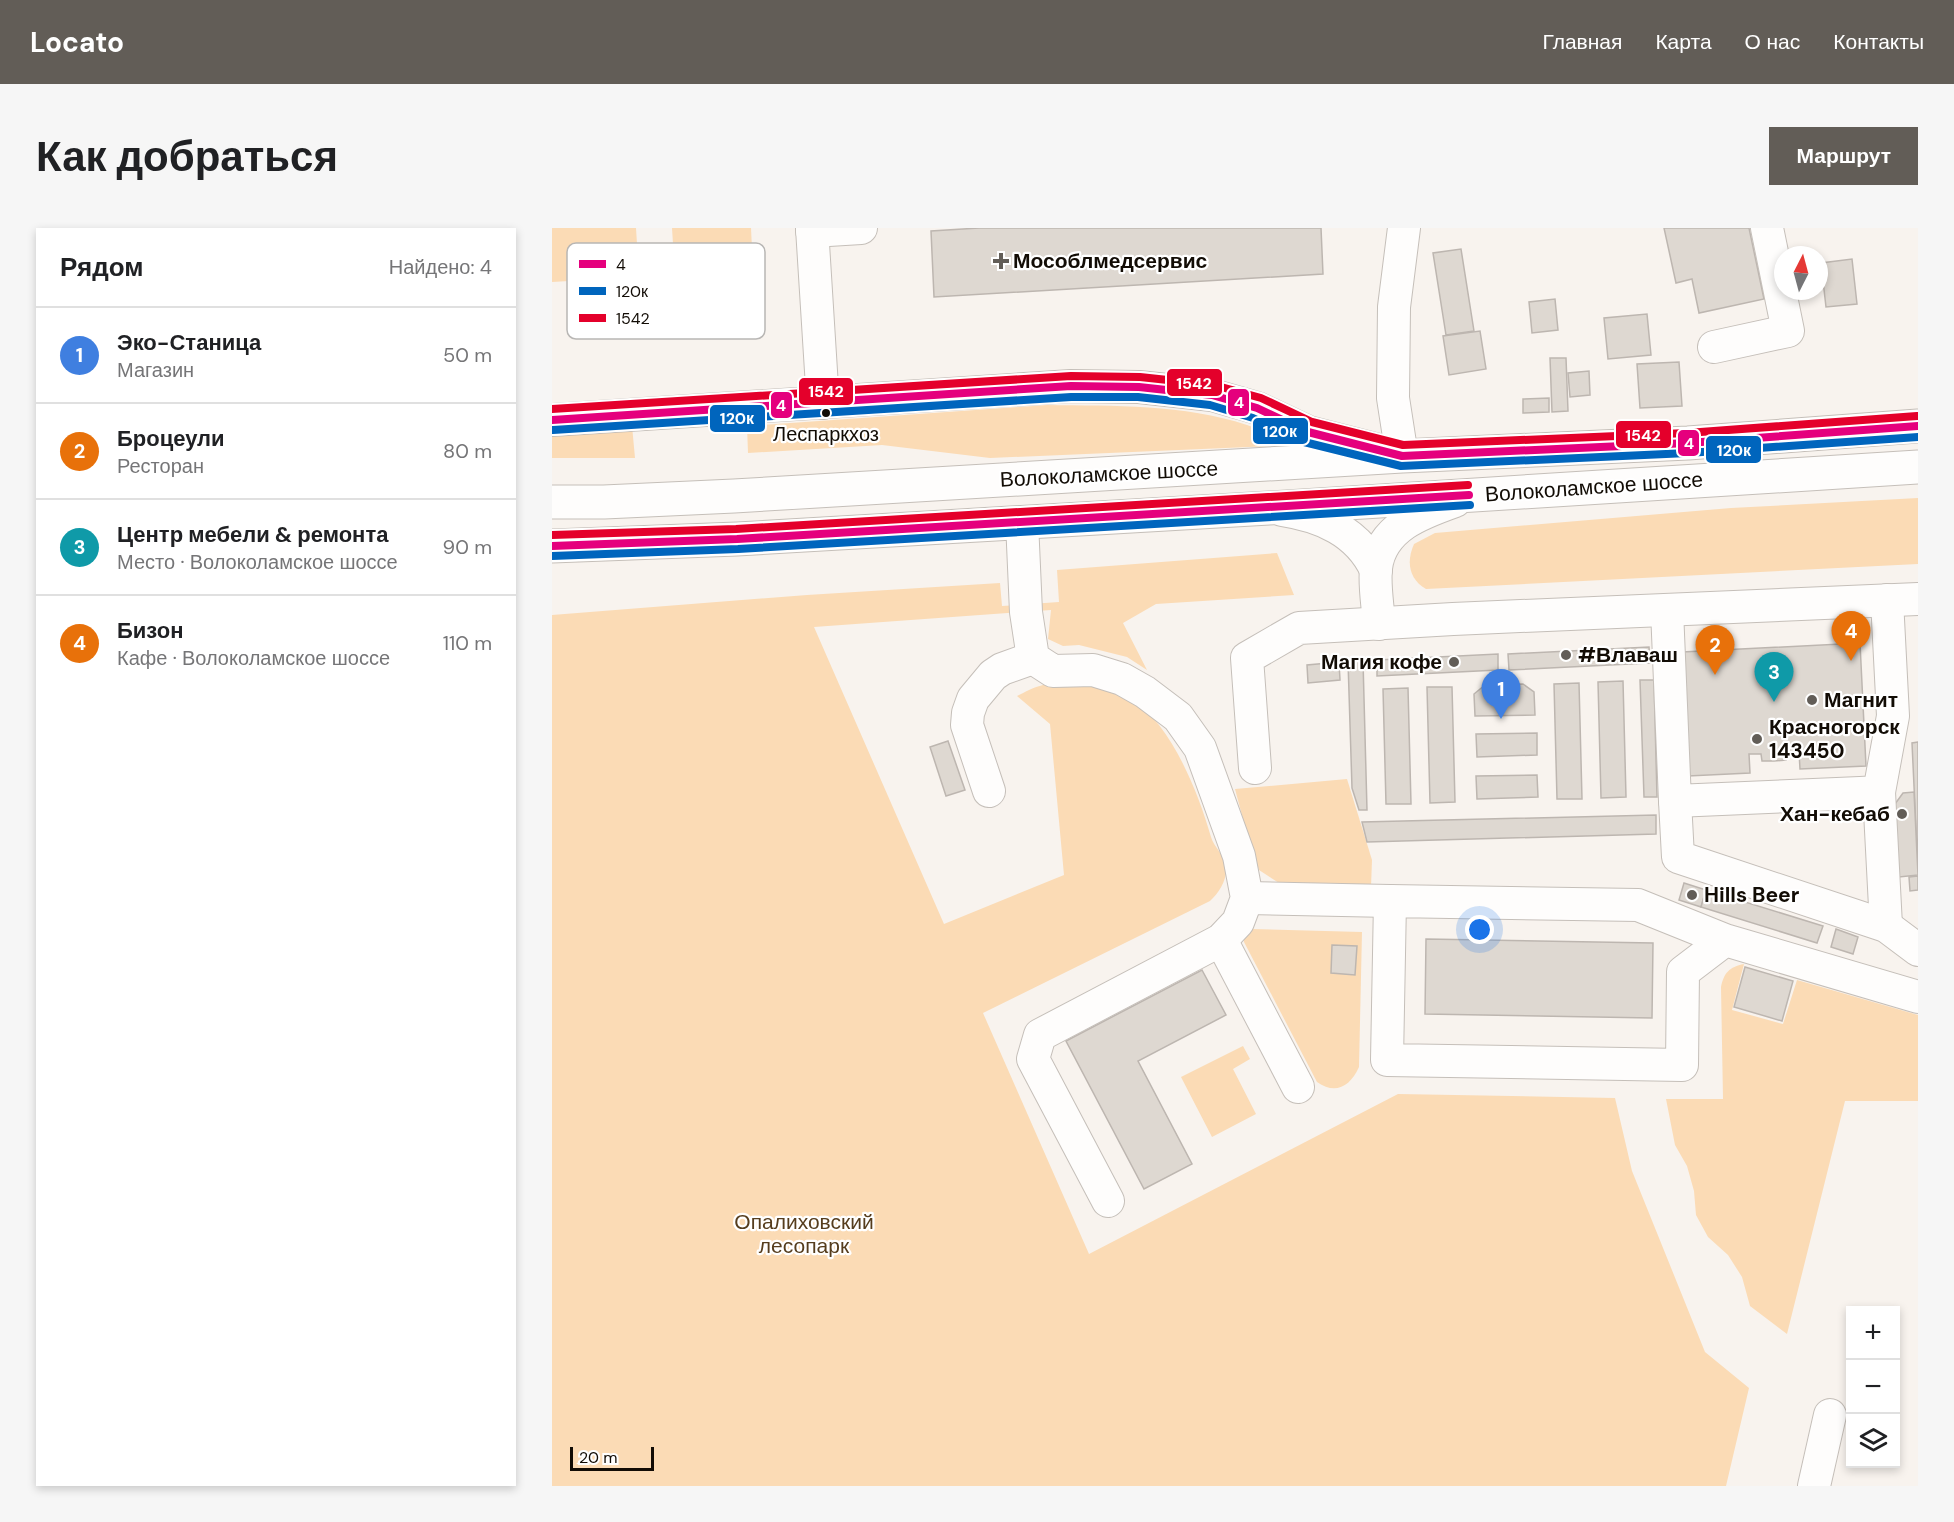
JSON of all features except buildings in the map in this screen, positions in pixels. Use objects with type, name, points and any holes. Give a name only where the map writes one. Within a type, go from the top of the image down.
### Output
[{"type":"main road","name":"Волоколамское шоссе","points":[[552,502],[734,496],[1402,456],[1688,443],[1918,426]]},
{"type":"main road","name":"Волоколамское шоссе","points":[[552,546],[726,539],[1269,508],[1918,467]]},
{"type":"street","points":[[823,403],[812,229],[861,228]]},
{"type":"street","points":[[552,420],[1071,386],[1139,387],[1212,395],[1257,408],[1308,432],[1402,456],[1393,398],[1394,307],[1404,228]]},
{"type":"street","points":[[1714,346],[1788,331],[1767,228]]},
{"type":"street","points":[[1379,624],[1376,570],[1378,557],[1387,540],[1401,524],[1421,513],[1473,495]]},
{"type":"street","points":[[1269,508],[1309,514],[1342,529],[1357,542],[1371,559],[1376,570]]},
{"type":"street","points":[[1022,522],[1026,612],[1033,658],[1053,671],[1093,670],[1122,679],[1178,717],[1200,748],[1239,855],[1247,898],[1238,922],[1221,940],[1040,1035],[1033,1059],[1108,1201]]},
{"type":"street","points":[[1255,768],[1247,658],[1299,628],[1918,599]]},
{"type":"street","points":[[1886,926],[1879,792],[1906,715],[1887,600]]},
{"type":"street","points":[[1667,610],[1678,856],[1886,926],[1918,950]]},
{"type":"street","points":[[989,791],[967,726],[968,713],[973,699],[993,675],[1002,669],[1033,658]]},
{"type":"street","points":[[1675,801],[1879,792]]},
{"type":"street","points":[[1247,898],[1638,905],[1725,940],[1918,997]]},
{"type":"street","points":[[1390,901],[1387,1060],[1682,1065],[1683,972],[1725,940]]},
{"type":"street","points":[[1221,940],[1298,1087]]},
{"type":"street","points":[[1814,1486],[1830,1414]]},
{"type":"green space","points":[[552,228],[636,228],[637,243],[567,243],[567,281],[552,282]]},
{"type":"green space","points":[[672,228],[751,228],[752,243],[673,243]]},
{"type":"green space","points":[[1047,405],[1148,408],[1199,413],[1259,429],[1294,445],[990,458],[882,445],[748,453],[747,426]]},
{"type":"green space","points":[[632,426],[635,458],[552,458],[552,428]]},
{"type":"green space","points":[[1918,498],[1918,564],[1426,589],[1416,580],[1410,564],[1414,544],[1435,533],[1731,508]]},
{"type":"green space","name":"Опалиховский лесопарк","points":[[1277,553],[1294,595],[1156,604],[1123,623],[1147,670],[1127,657],[1079,645],[1063,646],[1048,639],[1051,610],[814,627],[944,924],[1064,875],[1050,724],[1017,696],[1040,686],[1074,683],[1090,685],[1122,696],[1148,713],[1159,725],[1176,750],[1190,778],[1212,841],[1226,865],[1224,880],[1220,890],[1213,898],[983,1013],[1089,1254],[1398,1094],[1615,1098],[1632,1171],[1705,1352],[1749,1388],[1726,1486],[552,1486],[552,615],[1000,583],[1002,606],[1059,602],[1057,570]]},
{"type":"green space","points":[[1347,779],[1372,860],[1371,887],[1279,883],[1259,870],[1235,789]]},
{"type":"green space","points":[[1251,929],[1362,932],[1359,1067],[1347,1084],[1330,1088],[1317,1082],[1244,942],[1244,938]]},
{"type":"green space","points":[[1744,964],[1732,1010],[1783,1024],[1797,980],[1918,1015],[1918,1101],[1845,1101],[1787,1334],[1750,1306],[1742,1277],[1728,1255],[1708,1237],[1696,1215],[1694,1191],[1687,1166],[1675,1145],[1666,1099],[1723,1099],[1721,987],[1728,971]]},
{"type":"green space","points":[[1243,1046],[1250,1059],[1233,1069],[1256,1114],[1212,1137],[1181,1077]]},
{"type":"transit line","name":"1542","points":[[552,409],[1071,376],[1140,377],[1214,385],[1261,398],[1312,422],[1403,445],[1687,433],[1917,416]]},
{"type":"transit line","name":"4","points":[[552,420],[1071,386],[1139,387],[1212,395],[1257,408],[1308,432],[1402,456],[1688,443],[1918,426]]},
{"type":"transit line","name":"120к","points":[[553,430],[1071,397],[1138,397],[1210,405],[1253,418],[1304,442],[1401,466],[1688,453],[1918,437]]},
{"type":"transit line","name":"1542","points":[[552,535],[736,529],[1468,485]]},
{"type":"transit line","name":"4","points":[[552,546],[737,539],[1469,495]]},
{"type":"transit line","name":"120к","points":[[552,556],[738,549],[1470,505]]},
{"type":"place","name":"Мособлмедсервис","points":[[1001,261]]},
{"type":"place","name":"Леспаркхоз","points":[[826,413]]},
{"type":"place","name":"#Влаваш","points":[[1566,655]]},
{"type":"place","name":"Бизон","points":[[1851,661]]},
{"type":"place","name":"Магия кофе","points":[[1454,662]]},
{"type":"place","name":"Броцеули","points":[[1715,675]]},
{"type":"place","name":"Магнит","points":[[1812,700]]},
{"type":"place","name":"Центр мебели & ремонта","points":[[1774,702]]},
{"type":"place","name":"Эко-Станица","points":[[1501,719]]},
{"type":"place","name":"Красногорск 143450","points":[[1757,739]]},
{"type":"place","name":"Хан-кебаб","points":[[1902,814]]},
{"type":"place","name":"Hills Beer","points":[[1692,895]]}]
